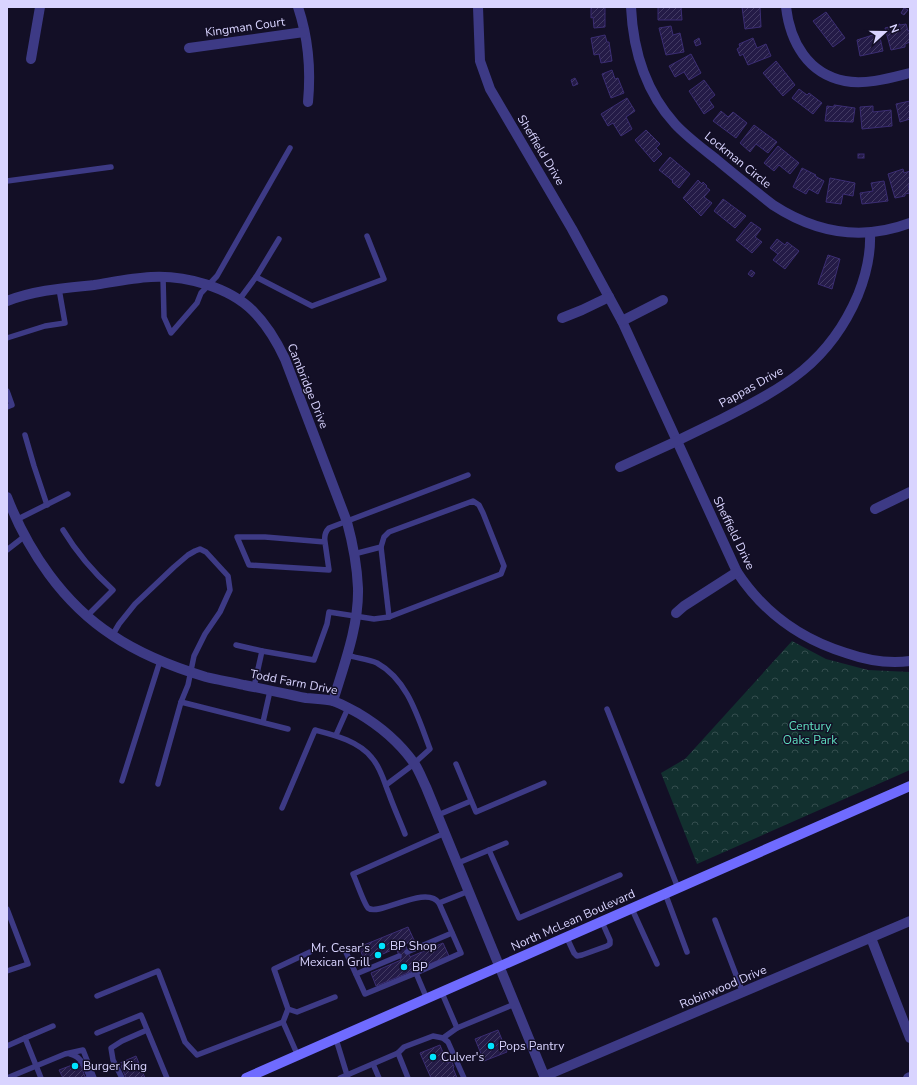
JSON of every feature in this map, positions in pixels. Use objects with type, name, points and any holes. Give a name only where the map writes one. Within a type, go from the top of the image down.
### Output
[{"type":"main road","name":"North McLean Boulevard","points":[[246,1078],[442,993],[500,966],[568,938],[665,893],[910,786]]},
{"type":"street","points":[[31,58],[40,7]]},
{"type":"street","points":[[298,7],[308,52],[310,73],[308,102]]},
{"type":"street","name":"Sheffield Drive","points":[[478,7],[480,61],[490,89],[572,229],[622,321],[737,572],[757,599],[774,614],[788,625],[820,644],[866,659],[892,662],[910,661]]},
{"type":"street","name":"Lockman Circle","points":[[632,7],[634,44],[644,74],[656,99],[681,130],[773,205],[796,219],[813,226],[853,233],[883,232],[910,223]]},
{"type":"street","points":[[786,7],[788,24],[794,41],[808,61],[825,74],[846,81],[867,81],[910,74]]},
{"type":"street","name":"Kingman Court","points":[[189,48],[304,32]]},
{"type":"street","name":"Pappas Drive","points":[[620,467],[756,402],[802,372],[823,352],[842,327],[851,311],[869,260],[871,246],[870,233]]},
{"type":"street","name":"Cambridge Drive","points":[[7,300],[33,292],[150,277],[191,280],[208,285],[239,300],[253,312],[267,328],[285,359],[347,522],[354,554],[358,590],[356,615],[347,655],[333,701]]},
{"type":"street","points":[[562,318],[609,297]]},
{"type":"street","points":[[622,321],[663,300]]},
{"type":"street","points":[[876,509],[910,492]]},
{"type":"street","name":"Todd Farm Drive","points":[[7,498],[16,520],[25,536],[54,581],[87,616],[112,636],[160,661],[206,677],[270,691],[333,701],[371,721],[385,731],[400,746],[414,764],[426,787],[545,1077]]},
{"type":"street","points":[[676,613],[684,606],[737,572]]},
{"type":"street","name":"Robinwood Drive","points":[[545,1077],[910,921]]},
{"type":"street","points":[[871,938],[910,1038]]},
{"type":"lane","points":[[163,277],[164,317],[170,333],[197,304],[201,293],[217,276],[290,148]]},
{"type":"lane","points":[[7,181],[111,167]]},
{"type":"lane","points":[[256,277],[312,306],[384,279],[367,236]]},
{"type":"lane","points":[[239,300],[256,277],[279,239]]},
{"type":"lane","points":[[7,338],[45,326],[65,323],[59,289]]},
{"type":"lane","points":[[7,391],[12,405],[7,407]]},
{"type":"lane","points":[[25,435],[47,505]]},
{"type":"lane","points":[[325,542],[265,537],[237,537],[249,565],[328,570],[325,532],[329,528],[468,475]]},
{"type":"lane","points":[[16,520],[68,494]]},
{"type":"lane","points":[[236,645],[314,660],[330,612],[374,619],[389,617],[501,574],[504,566],[479,505],[473,501],[389,532],[384,537],[381,547],[389,617]]},
{"type":"lane","points":[[63,530],[76,550],[96,574],[113,590],[87,616]]},
{"type":"lane","points":[[7,550],[25,536]]},
{"type":"lane","points":[[354,554],[381,547]]},
{"type":"lane","points":[[112,636],[119,624],[135,604],[174,566],[195,551],[200,549],[206,552],[228,576],[230,590],[220,612],[198,646],[194,656],[188,684],[181,702],[158,784]]},
{"type":"lane","points":[[254,687],[262,651]]},
{"type":"lane","points":[[347,655],[375,662],[396,678],[416,711],[430,749],[414,764],[386,785]]},
{"type":"lane","points":[[122,781],[160,661]]},
{"type":"lane","points":[[263,722],[270,691]]},
{"type":"lane","points":[[181,702],[288,729]]},
{"type":"lane","points":[[336,735],[348,708]]},
{"type":"lane","points":[[608,709],[678,888]]},
{"type":"lane","points":[[282,808],[315,730],[336,735],[363,749],[372,757],[386,785],[405,834]]},
{"type":"lane","points":[[456,764],[476,812],[544,783]]},
{"type":"lane","points":[[438,815],[471,801]]},
{"type":"lane","points":[[345,950],[365,994],[461,954],[439,903],[434,898],[424,897],[377,910],[372,910],[366,905],[353,874],[445,833]]},
{"type":"lane","points":[[458,863],[506,843]]},
{"type":"lane","points":[[489,850],[519,918],[620,875]]},
{"type":"lane","points":[[439,903],[469,891]]},
{"type":"lane","points":[[665,893],[687,952]]},
{"type":"lane","points":[[7,909],[28,964],[7,971]]},
{"type":"lane","points":[[632,909],[657,964]]},
{"type":"lane","points":[[715,920],[743,993]]},
{"type":"lane","points":[[568,938],[574,953],[577,956],[608,946],[610,940],[602,922]]},
{"type":"lane","points":[[407,952],[452,933]]},
{"type":"lane","points":[[298,1056],[283,1022],[288,1008],[274,969],[310,952]]},
{"type":"lane","points":[[356,974],[399,956]]},
{"type":"lane","points":[[97,996],[158,971],[185,1042],[197,1055],[283,1022]]},
{"type":"lane","points":[[416,973],[427,999]]},
{"type":"lane","points":[[442,993],[457,1028]]},
{"type":"lane","points":[[288,1008],[297,1012],[335,997]]},
{"type":"lane","points":[[443,1038],[457,1028],[515,1004]]},
{"type":"lane","points":[[97,1033],[141,1015],[167,1078]]},
{"type":"lane","points":[[7,1046],[53,1026]]},
{"type":"lane","points":[[122,1078],[113,1060],[111,1048],[122,1041],[147,1030]]},
{"type":"lane","points":[[340,1078],[347,1077],[398,1053],[404,1047],[433,1036],[443,1038],[448,1042],[464,1078]]},
{"type":"lane","points":[[25,1038],[41,1078]]},
{"type":"lane","points":[[336,1039],[347,1077]]},
{"type":"lane","points":[[7,1078],[66,1054],[83,1050],[94,1078]]},
{"type":"lane","points":[[398,1053],[408,1078]]},
{"type":"lane","points":[[66,1054],[76,1055],[84,1065],[90,1078]]},
{"type":"lane","points":[[373,1064],[379,1078]]},
{"type":"green space","name":"Century Oaks Park","points":[[792,641],[826,659],[868,670],[910,672],[910,770],[697,864],[661,773],[685,759]]},
{"type":"building","points":[[591,7],[605,7],[605,27],[594,28],[593,17],[591,18]]},
{"type":"building","points":[[658,7],[681,7],[682,20],[658,20]]},
{"type":"building","points":[[742,7],[760,7],[761,27],[745,29]]},
{"type":"building","points":[[904,8],[908,10],[904,15],[901,13]]},
{"type":"building","points":[[826,12],[845,38],[833,47],[813,21]]},
{"type":"building","points":[[906,24],[908,31],[910,30],[910,42],[905,44],[905,47],[891,50],[885,28]]},
{"type":"building","points":[[671,26],[673,35],[680,33],[684,52],[666,55],[659,28]]},
{"type":"building","points":[[879,33],[883,51],[860,56],[857,40]]},
{"type":"building","points":[[605,35],[607,42],[609,42],[612,61],[601,63],[599,54],[594,55],[591,38]]},
{"type":"building","points":[[699,38],[701,44],[696,46],[694,41]]},
{"type":"building","points":[[753,38],[757,48],[766,44],[771,56],[748,65],[743,54],[740,56],[737,49],[740,47],[739,44]]},
{"type":"building","points":[[691,54],[701,73],[689,80],[684,72],[675,77],[669,66]]},
{"type":"building","points":[[776,61],[795,85],[783,96],[763,73]]},
{"type":"building","points":[[612,70],[615,79],[618,78],[624,93],[611,98],[602,74]]},
{"type":"building","points":[[575,78],[578,84],[573,86],[571,80]]},
{"type":"building","points":[[704,80],[715,95],[709,100],[714,107],[704,114],[689,91]]},
{"type":"building","points":[[799,89],[807,95],[809,93],[822,103],[813,114],[792,98]]},
{"type":"building","points":[[627,98],[635,111],[626,117],[632,129],[621,136],[613,123],[608,126],[601,114]]},
{"type":"building","points":[[910,101],[910,119],[900,122],[896,104]]},
{"type":"building","points":[[834,105],[855,108],[853,122],[825,121],[827,106],[834,107]]},
{"type":"building","points":[[873,106],[873,112],[891,110],[892,126],[862,129],[860,107]]},
{"type":"building","points":[[721,111],[728,117],[733,112],[747,123],[736,138],[713,121]]},
{"type":"building","points":[[754,125],[777,142],[768,153],[756,144],[750,152],[740,143]]},
{"type":"building","points":[[646,130],[660,144],[656,148],[662,154],[654,162],[635,140]]},
{"type":"building","points":[[778,146],[799,163],[790,174],[779,165],[774,171],[764,163]]},
{"type":"building","points":[[858,154],[864,154],[864,158],[858,158]]},
{"type":"building","points":[[670,157],[690,174],[679,188],[659,170]]},
{"type":"building","points":[[802,168],[824,181],[818,194],[809,189],[806,194],[793,187]]},
{"type":"building","points":[[903,169],[904,173],[910,171],[910,184],[908,185],[910,193],[905,194],[905,196],[895,198],[888,174]]},
{"type":"building","points":[[830,178],[855,183],[853,196],[843,194],[841,204],[826,202]]},
{"type":"building","points":[[698,180],[702,184],[703,182],[710,190],[704,197],[712,203],[701,216],[683,198]]},
{"type":"building","points":[[884,181],[888,201],[862,204],[860,193],[873,191],[871,183]]},
{"type":"building","points":[[723,199],[746,216],[735,228],[714,211]]},
{"type":"building","points":[[751,222],[761,229],[755,237],[762,242],[752,253],[736,240]]},
{"type":"building","points":[[777,239],[785,245],[787,242],[799,251],[785,269],[773,260],[778,254],[770,248]]},
{"type":"building","points":[[828,255],[840,259],[832,289],[818,284]]},
{"type":"building","points":[[751,270],[755,273],[752,277],[748,274]]},
{"type":"building","name":"BP Shop","points":[[408,927],[414,940],[365,962],[359,947]]},
{"type":"building","name":"BP","points":[[443,943],[449,956],[376,986],[371,973],[401,960],[396,948],[405,944],[410,957]]},
{"type":"building","name":"Pops Pantry","points":[[498,1030],[507,1052],[484,1061],[475,1039]]},
{"type":"building","name":"Culver's","points":[[440,1045],[447,1063],[452,1062],[457,1078],[431,1078],[420,1053]]},
{"type":"building","points":[[136,1056],[145,1078],[126,1078],[120,1063]]},
{"type":"building","name":"Burger King","points":[[80,1062],[85,1077],[87,1076],[88,1078],[63,1078],[59,1070]]},
{"type":"place","name":"BP Shop","points":[[382,946]]},
{"type":"place","name":"Mr. Cesar's Mexican Grill","points":[[378,955]]},
{"type":"place","name":"BP","points":[[404,967]]},
{"type":"place","name":"Pops Pantry","points":[[491,1046]]},
{"type":"place","name":"Culver's","points":[[433,1057]]},
{"type":"place","name":"Burger King","points":[[75,1066]]}]
